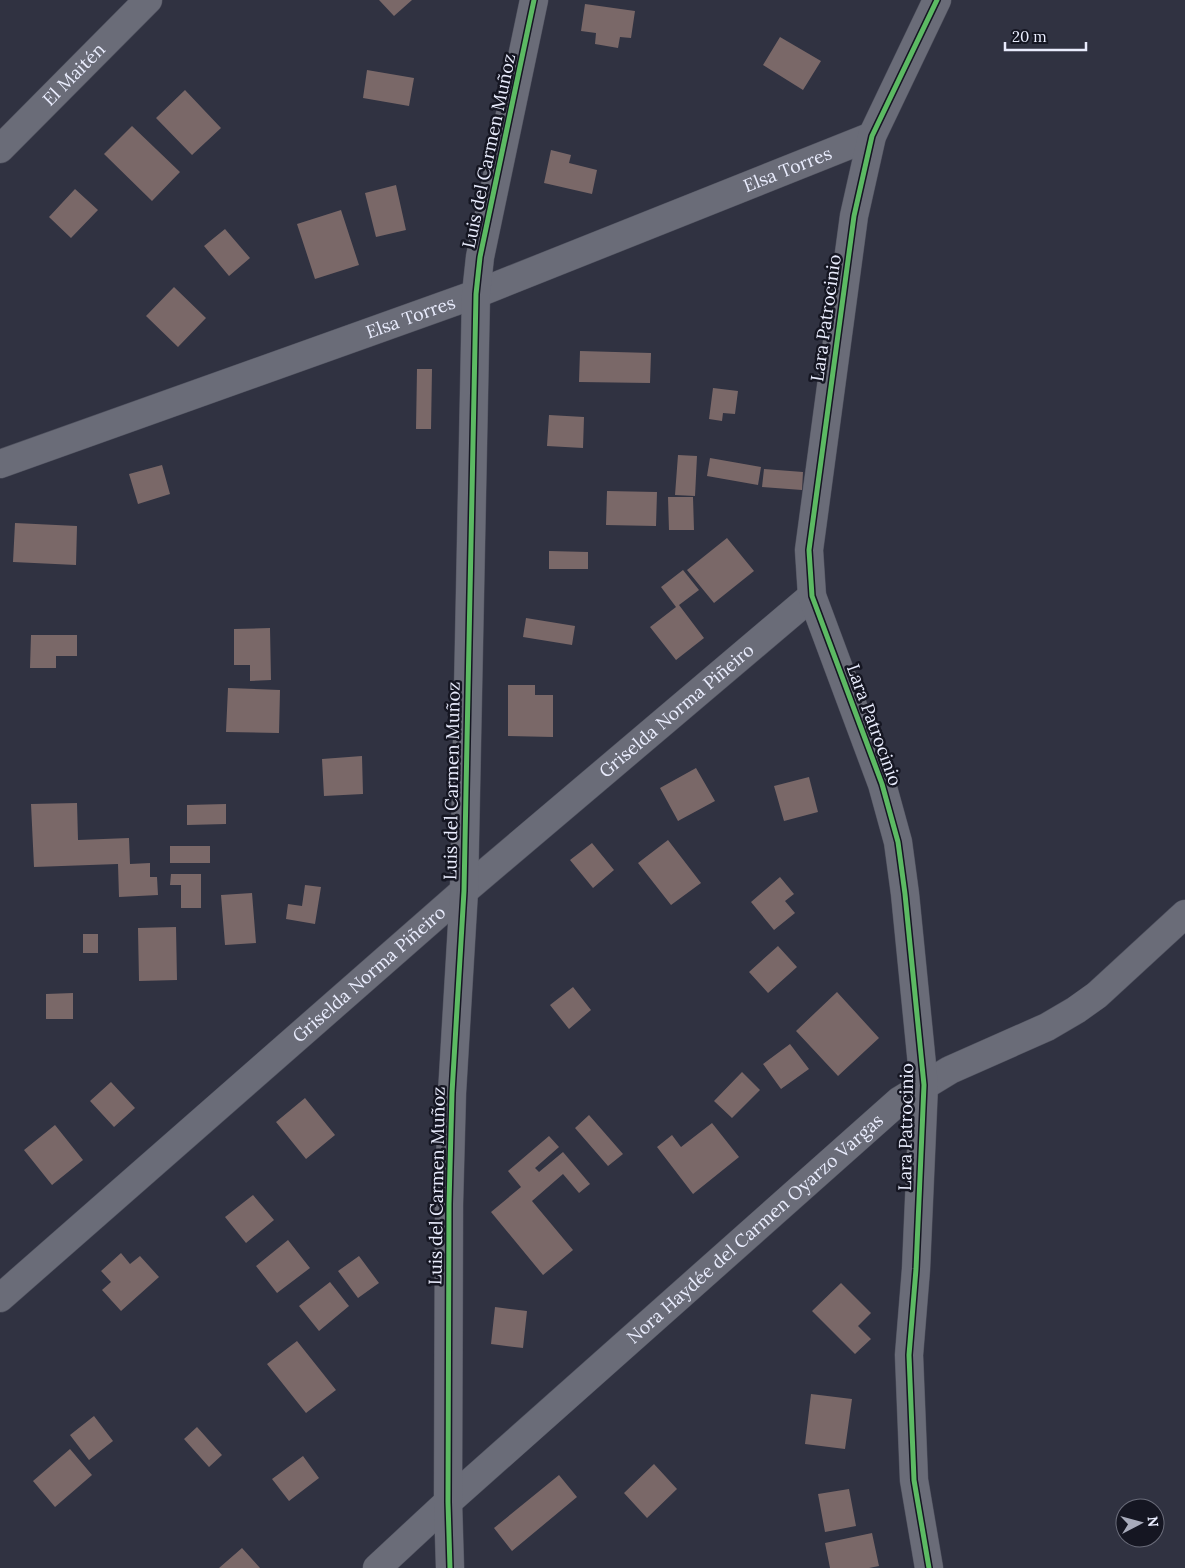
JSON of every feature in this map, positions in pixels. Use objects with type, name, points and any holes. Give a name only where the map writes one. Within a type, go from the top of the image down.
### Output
[{"type":"street","name":"El Maitén","points":[[0,149],[148,0]]},
{"type":"street","name":"Luis del Carmen Muñoz","points":[[450,1568],[448,1502],[449,1204],[452,1093],[464,891],[476,294],[480,257],[534,0]]},
{"type":"street","name":"Lara Patrocinio","points":[[929,1568],[914,1480],[910,1355],[916,1269],[924,1085],[905,894],[898,842],[882,784],[812,596],[809,550],[854,216],[872,136],[937,0]]},
{"type":"street","name":"Elsa Torres","points":[[0,464],[476,294],[872,136]]},
{"type":"street","name":"Griselda Norma Piñeiro","points":[[0,1298],[464,891],[812,596]]},
{"type":"street","name":"Nora Haydée del Carmen Oyarzo Vargas","points":[[376,1568],[899,1101],[950,1070],[1047,1027],[1076,1010],[1097,995],[1185,914]]},
{"type":"building","points":[[379,0],[412,0],[394,16]]},
{"type":"building","points":[[585,4],[635,11],[631,38],[620,37],[618,48],[595,44],[596,33],[581,31]]},
{"type":"building","points":[[780,37],[821,61],[803,90],[763,65]]},
{"type":"building","points":[[367,70],[414,78],[409,106],[363,98]]},
{"type":"building","points":[[185,90],[221,128],[192,155],[156,118]]},
{"type":"building","points":[[132,126],[180,172],[152,201],[104,154]]},
{"type":"building","points":[[551,150],[571,155],[569,163],[597,170],[592,194],[544,183]]},
{"type":"building","points":[[396,185],[406,230],[376,237],[365,193]]},
{"type":"building","points":[[75,189],[98,210],[71,238],[49,217]]},
{"type":"building","points":[[341,210],[359,265],[315,279],[297,224]]},
{"type":"building","points":[[225,229],[250,258],[229,276],[204,246]]},
{"type":"building","points":[[174,287],[206,318],[178,347],[146,316]]},
{"type":"building","points":[[580,351],[651,353],[650,383],[579,382]]},
{"type":"building","points":[[417,369],[432,369],[431,429],[416,429]]},
{"type":"building","points":[[713,388],[738,391],[735,414],[723,413],[722,421],[709,419]]},
{"type":"building","points":[[549,415],[584,417],[583,448],[547,446]]},
{"type":"building","points":[[678,455],[697,456],[695,496],[675,495]]},
{"type":"building","points":[[710,458],[761,467],[758,485],[707,476]]},
{"type":"building","points":[[162,465],[170,494],[138,504],[129,474]]},
{"type":"building","points":[[764,469],[803,472],[802,490],[762,487]]},
{"type":"building","points":[[607,491],[657,492],[656,526],[606,525]]},
{"type":"building","points":[[668,497],[693,497],[694,530],[669,530]]},
{"type":"building","points":[[15,523],[77,526],[76,565],[13,562]]},
{"type":"building","points":[[727,538],[754,571],[714,603],[687,570]]},
{"type":"building","points":[[549,551],[588,552],[588,569],[549,569]]},
{"type":"building","points":[[683,570],[699,590],[679,605],[704,638],[676,660],[650,627],[676,607],[661,587]]},
{"type":"building","points":[[526,618],[575,626],[572,645],[523,637]]},
{"type":"building","points":[[270,628],[271,680],[250,681],[250,665],[234,665],[234,629]]},
{"type":"building","points":[[31,635],[77,635],[77,656],[56,656],[56,668],[30,668]]},
{"type":"building","points":[[508,685],[535,685],[535,695],[553,695],[553,737],[508,736]]},
{"type":"building","points":[[228,688],[280,690],[279,733],[226,732]]},
{"type":"building","points":[[362,756],[363,794],[324,796],[322,759]]},
{"type":"building","points":[[696,768],[715,801],[678,821],[660,788]]},
{"type":"building","points":[[809,777],[818,812],[784,821],[774,786]]},
{"type":"building","points":[[77,803],[78,840],[129,838],[130,864],[150,863],[150,877],[157,877],[158,895],[119,897],[118,864],[34,867],[31,804]]},
{"type":"building","points":[[226,804],[226,824],[187,825],[187,805]]},
{"type":"building","points":[[668,840],[701,883],[671,905],[638,863]]},
{"type":"building","points":[[592,843],[614,870],[593,888],[570,860]]},
{"type":"building","points":[[170,846],[210,846],[210,863],[170,863]]},
{"type":"building","points":[[171,874],[201,874],[201,908],[181,908],[181,885],[170,885]]},
{"type":"building","points":[[780,877],[794,894],[785,901],[795,913],[774,930],[751,902]]},
{"type":"building","points":[[305,885],[321,887],[315,924],[286,919],[288,904],[302,906]]},
{"type":"building","points":[[252,893],[256,943],[225,945],[221,895]]},
{"type":"building","points":[[176,927],[177,980],[139,981],[138,928]]},
{"type":"building","points":[[83,934],[98,934],[98,953],[83,953]]},
{"type":"building","points":[[778,946],[797,967],[768,993],[749,972]]},
{"type":"building","points":[[573,987],[591,1010],[569,1029],[550,1005]]},
{"type":"building","points":[[837,992],[879,1038],[838,1076],[796,1031]]},
{"type":"building","points":[[73,993],[73,1019],[46,1019],[46,994]]},
{"type":"building","points":[[790,1044],[809,1069],[781,1089],[763,1064]]},
{"type":"building","points":[[742,1072],[760,1090],[732,1118],[714,1101]]},
{"type":"building","points":[[111,1082],[135,1108],[114,1127],[90,1101]]},
{"type":"building","points":[[305,1098],[335,1135],[306,1159],[276,1122]]},
{"type":"building","points":[[589,1115],[623,1154],[608,1166],[575,1128]]},
{"type":"building","points":[[712,1123],[739,1157],[693,1194],[657,1147],[672,1135],[681,1147]]},
{"type":"building","points":[[55,1125],[83,1160],[52,1185],[24,1150]]},
{"type":"building","points":[[549,1136],[559,1147],[535,1168],[539,1172],[563,1152],[590,1184],[579,1193],[563,1174],[532,1201],[573,1250],[543,1275],[491,1212],[521,1187],[508,1171]]},
{"type":"building","points":[[253,1195],[274,1220],[246,1243],[225,1217]]},
{"type":"building","points":[[288,1240],[310,1268],[277,1293],[256,1266]]},
{"type":"building","points":[[121,1253],[130,1264],[140,1256],[159,1277],[121,1311],[102,1290],[111,1282],[101,1271]]},
{"type":"building","points":[[359,1256],[379,1283],[358,1298],[338,1271]]},
{"type":"building","points":[[330,1282],[349,1306],[319,1331],[299,1306]]},
{"type":"building","points":[[841,1283],[871,1313],[858,1326],[871,1339],[855,1354],[812,1311]]},
{"type":"building","points":[[495,1307],[527,1311],[523,1348],[491,1344]]},
{"type":"building","points":[[297,1341],[336,1390],[306,1413],[267,1364]]},
{"type":"building","points":[[811,1394],[852,1399],[845,1449],[805,1444]]},
{"type":"building","points":[[94,1416],[113,1441],[89,1460],[70,1435]]},
{"type":"building","points":[[197,1427],[222,1455],[209,1467],[184,1439]]},
{"type":"building","points":[[70,1449],[92,1475],[55,1507],[33,1481]]},
{"type":"building","points":[[303,1456],[319,1478],[289,1501],[272,1479]]},
{"type":"building","points":[[654,1464],[677,1489],[647,1518],[624,1493]]},
{"type":"building","points":[[559,1475],[577,1497],[512,1551],[494,1528]]},
{"type":"building","points":[[849,1489],[856,1526],[825,1532],[818,1494]]},
{"type":"building","points":[[872,1533],[879,1566],[869,1568],[830,1568],[825,1543]]},
{"type":"building","points":[[242,1548],[260,1568],[219,1568]]},
{"type":"cycle path","points":[[450,1568],[448,1502],[449,1204],[452,1093],[464,891],[476,294],[480,257],[534,0]]},
{"type":"cycle path","points":[[929,1568],[914,1480],[909,1355],[916,1269],[924,1085],[905,894],[898,842],[882,784],[812,596],[809,550],[854,216],[872,136],[937,0]]}]
